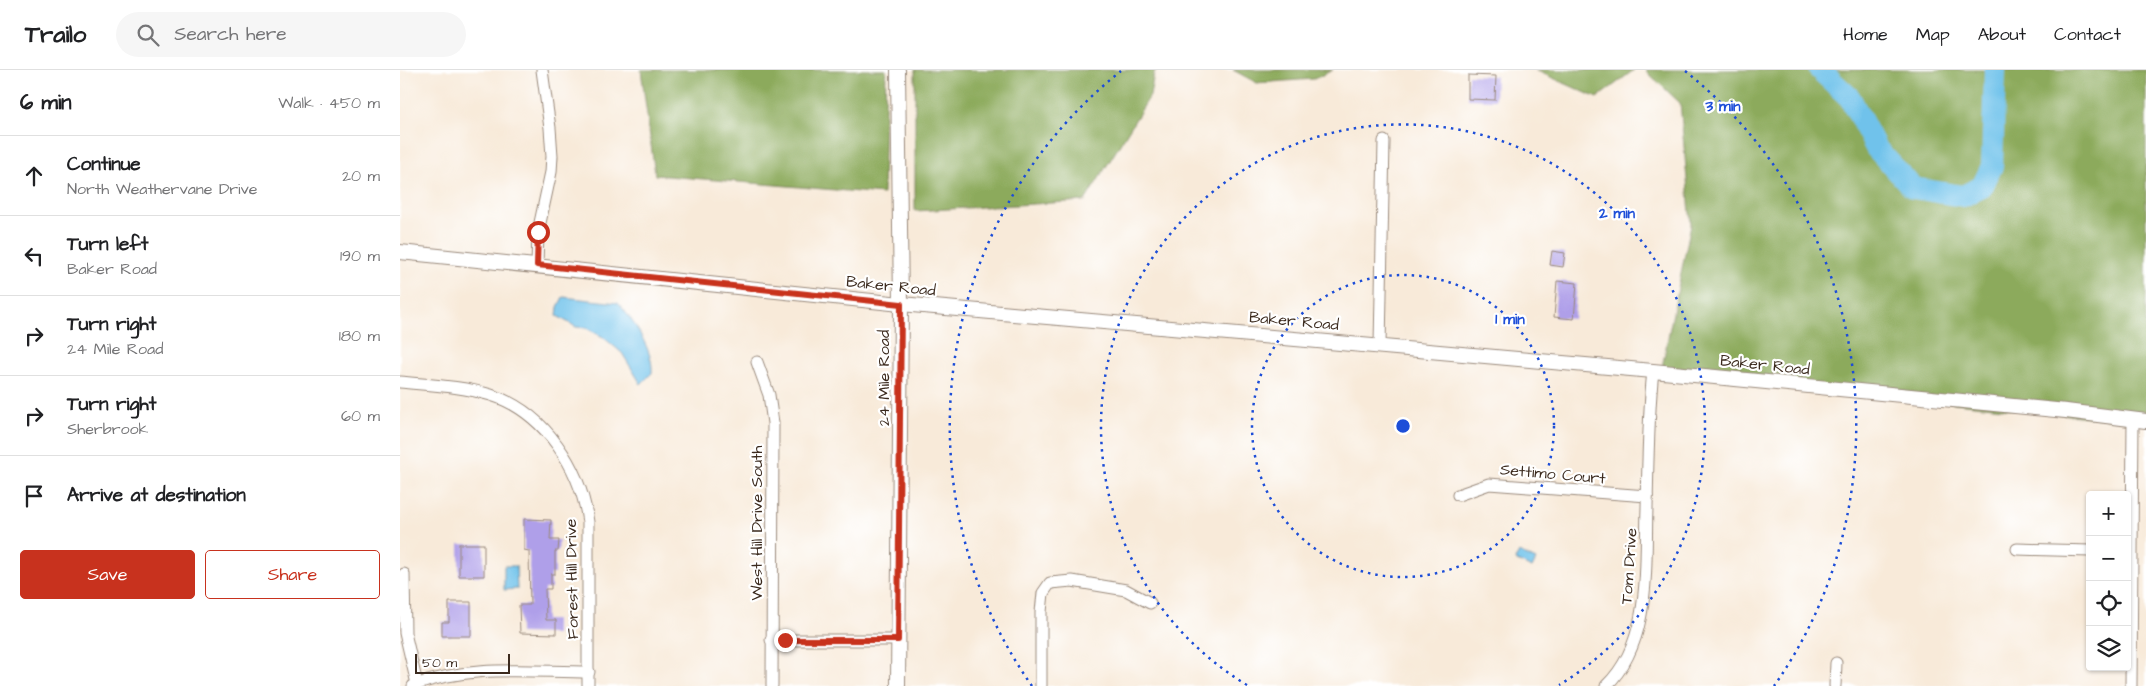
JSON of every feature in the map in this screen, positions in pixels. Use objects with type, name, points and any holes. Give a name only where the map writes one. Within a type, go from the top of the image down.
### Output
[{"type":"street","points":[[537,265],[538,232],[551,172],[552,156],[542,70]]},
{"type":"street","name":"24 Mile Road","points":[[898,70],[901,304],[898,686]]},
{"type":"street","points":[[1380,345],[1384,140]]},
{"type":"street","name":"Baker Road","points":[[400,252],[901,304],[1653,370],[2139,420]]},
{"type":"street","name":"West Hill Drive South","points":[[758,362],[769,395],[772,423],[772,686]]},
{"type":"street","name":"Tom Drive","points":[[1606,686],[1616,677],[1631,649],[1640,618],[1645,577],[1653,370]]},
{"type":"street","name":"Forest Hill Drive","points":[[400,382],[462,389],[502,399],[540,425],[568,462],[584,499],[588,522],[588,686]]},
{"type":"street","points":[[2130,536],[2139,420]]},
{"type":"street","name":"Settimo Court","points":[[1458,495],[1490,484],[1647,496]]},
{"type":"street","points":[[2017,550],[2086,552]]},
{"type":"street","points":[[404,574],[405,633],[415,685],[448,676],[478,671],[588,672]]},
{"type":"street","points":[[1042,686],[1041,612],[1043,593],[1050,583],[1072,581],[1126,590],[1150,602]]},
{"type":"street","points":[[2129,581],[2131,686]]},
{"type":"street","points":[[771,640],[898,640]]},
{"type":"street","points":[[1835,686],[1836,663]]},
{"type":"green space","points":[[641,70],[886,70],[883,194],[655,175]]},
{"type":"green space","points":[[915,70],[1158,70],[1154,73],[1150,96],[1085,201],[915,211]]},
{"type":"green space","points":[[1233,70],[1333,70],[1314,79],[1257,83]]},
{"type":"green space","points":[[1535,70],[1634,70],[1597,98]]},
{"type":"green space","points":[[1645,70],[2146,70],[2146,423],[1661,372],[1691,224],[1680,103]]},
{"type":"water","points":[[563,297],[618,303],[636,327],[646,346],[652,364],[652,373],[641,384],[622,353],[603,337],[586,328],[576,327],[557,316],[558,307]]},
{"type":"water","points":[[1519,552],[1536,560],[1532,568],[1515,560]]},
{"type":"water","points":[[504,566],[516,566],[517,589],[504,590]]},
{"type":"building","points":[[1468,75],[1496,76],[1495,100],[1468,99]]},
{"type":"building","points":[[1552,251],[1565,253],[1563,267],[1550,265]]},
{"type":"building","points":[[1557,281],[1577,283],[1574,319],[1554,317]]},
{"type":"building","points":[[524,519],[551,520],[550,540],[559,540],[558,551],[555,551],[555,574],[551,574],[551,589],[545,589],[546,620],[556,620],[556,634],[520,633],[519,605],[530,605],[529,551],[524,550]]},
{"type":"building","points":[[459,544],[484,544],[484,576],[459,576]]},
{"type":"building","points":[[449,602],[471,602],[471,636],[442,636],[442,622],[449,622]]},
{"type":"waterway","points":[[1820,70],[1850,98],[1876,148],[1913,188],[1963,196],[1982,187],[1992,166],[1995,70]]},
{"type":"route","points":[[538,232],[537,265],[901,304],[898,640],[785,640]]}]
